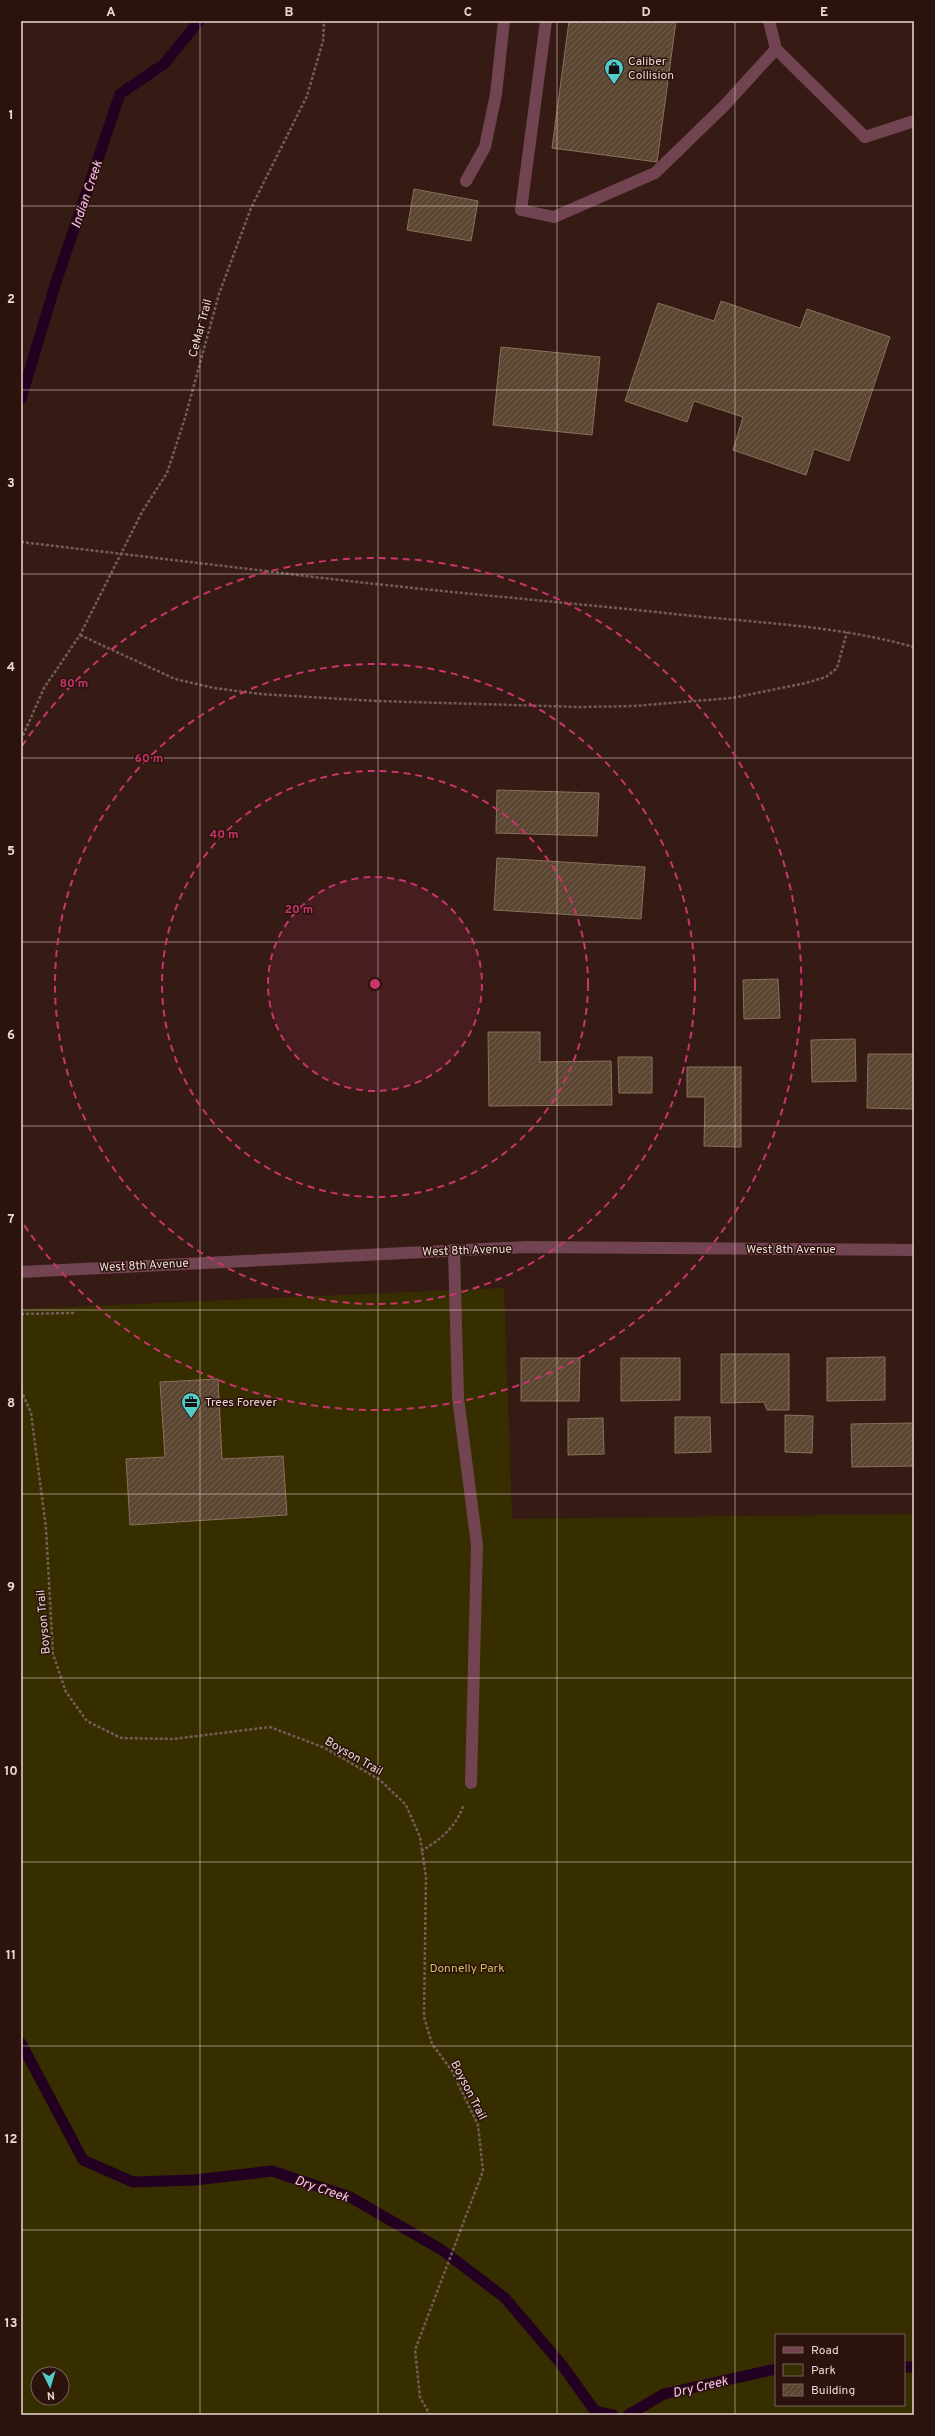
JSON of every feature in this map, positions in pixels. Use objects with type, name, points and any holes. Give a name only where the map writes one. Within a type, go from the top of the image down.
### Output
[{"type":"street","points":[[466,181],[485,147],[496,94],[504,21]]},
{"type":"street","points":[[546,21],[521,210],[554,217],[655,174],[724,106],[776,50]]},
{"type":"street","points":[[769,21],[776,50],[865,137],[914,121]]},
{"type":"street","name":"West 8th Avenue","points":[[26,1272],[527,1247],[914,1250]]},
{"type":"street","points":[[454,1250],[458,1398],[477,1545],[471,1783]]},
{"type":"path","name":"CeMar Trail","points":[[80,635],[142,512],[167,473],[185,418],[219,294],[252,208],[307,96],[323,41],[324,21]]},
{"type":"path","points":[[21,542],[402,587],[776,623],[883,638],[914,647]]},
{"type":"path","points":[[21,740],[44,688],[80,635],[175,679],[214,688],[260,694],[376,701],[580,707],[634,706],[732,698],[806,683],[826,677],[837,668],[847,632]]},
{"type":"path","points":[[21,1314],[75,1313]]},
{"type":"path","name":"Boyson Trail","points":[[21,1390],[31,1413],[46,1528],[53,1654],[66,1692],[87,1720],[121,1738],[173,1739],[270,1727],[318,1746],[380,1780],[406,1805],[420,1837],[426,1877],[424,2017],[432,2044],[452,2071],[478,2125],[483,2171],[429,2308],[415,2350],[420,2397],[430,2415]]},
{"type":"path","points":[[421,1851],[436,1843],[460,1818],[471,1783]]},
{"type":"green space","name":"Donnelly Park","points":[[504,1288],[512,1519],[914,1514],[914,2415],[21,2415],[21,1309]]},
{"type":"building","name":"Caliber Collision","points":[[569,21],[676,21],[657,162],[552,148]]},
{"type":"building","points":[[414,189],[478,201],[471,241],[407,230]]},
{"type":"building","points":[[721,301],[800,328],[807,309],[890,337],[849,461],[814,449],[806,475],[733,450],[743,417],[694,401],[687,422],[625,401],[658,303],[714,321]]},
{"type":"building","points":[[501,347],[600,357],[592,435],[493,425]]},
{"type":"building","points":[[497,790],[599,793],[597,836],[496,833]]},
{"type":"building","points":[[497,858],[645,867],[641,919],[494,910]]},
{"type":"building","points":[[778,979],[780,1018],[744,1019],[743,980]]},
{"type":"building","points":[[488,1032],[540,1032],[540,1062],[611,1061],[612,1105],[489,1106]]},
{"type":"building","points":[[855,1039],[856,1081],[812,1082],[811,1040]]},
{"type":"building","points":[[868,1054],[914,1054],[914,1109],[867,1108]]},
{"type":"building","points":[[618,1057],[652,1057],[652,1093],[619,1093]]},
{"type":"building","points":[[687,1067],[741,1067],[741,1147],[704,1146],[705,1097],[687,1097]]},
{"type":"building","points":[[721,1354],[789,1354],[789,1410],[767,1410],[764,1402],[721,1403]]},
{"type":"building","points":[[885,1357],[885,1400],[827,1401],[827,1358]]},
{"type":"building","points":[[521,1358],[580,1358],[579,1401],[521,1401]]},
{"type":"building","points":[[621,1358],[680,1358],[680,1400],[621,1401]]},
{"type":"building","name":"Trees Forever","points":[[218,1379],[222,1459],[283,1456],[287,1515],[130,1525],[126,1459],[165,1457],[160,1382]]},
{"type":"building","points":[[785,1415],[813,1416],[812,1453],[785,1452]]},
{"type":"building","points":[[675,1417],[710,1417],[711,1452],[675,1453]]},
{"type":"building","points":[[603,1418],[604,1454],[568,1455],[568,1419]]},
{"type":"building","points":[[914,1423],[914,1466],[852,1467],[851,1424]]},
{"type":"waterway","name":"Indian Creek","points":[[21,399],[56,282],[120,94],[164,64],[199,21]]},
{"type":"waterway","name":"Dry Creek","points":[[21,2043],[83,2160],[133,2182],[195,2180],[272,2171],[350,2197],[442,2250],[505,2298],[562,2365],[595,2411],[613,2415]]},
{"type":"waterway","name":"Dry Creek","points":[[905,2367],[914,2367]]},
{"type":"waterway","name":"Dry Creek","points":[[628,2415],[664,2394],[775,2369]]},
{"type":"place","name":"Caliber Collision","points":[[614,85]]},
{"type":"place","name":"Trees Forever","points":[[191,1419]]}]
